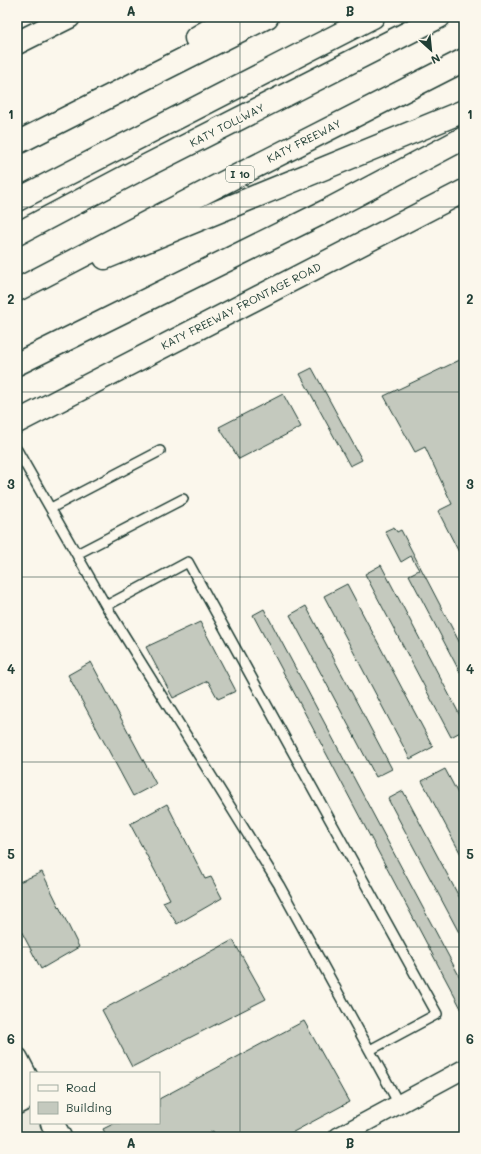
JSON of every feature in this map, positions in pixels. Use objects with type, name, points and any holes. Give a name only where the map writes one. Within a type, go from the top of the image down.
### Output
[{"type":"main road","points":[[17,44],[69,17]]},
{"type":"main road","points":[[55,124],[231,17]]},
{"type":"main road","points":[[17,143],[267,17]]},
{"type":"main road","points":[[17,200],[373,17]]},
{"type":"main road","name":"KATY TOLLWAY","points":[[17,234],[140,169],[439,17]]},
{"type":"main road","name":"KATY FREEWAY","points":[[17,290],[464,60]]},
{"type":"main road","points":[[17,294],[464,111]]},
{"type":"main road","points":[[17,379],[335,206],[464,138]]},
{"type":"main road","name":"KATY FREEWAY FRONTAGE ROAD","points":[[17,422],[464,190]]},
{"type":"main road","points":[[17,364],[335,206]]},
{"type":"main road","points":[[17,1059],[30,1084]]},
{"type":"main road","points":[[53,1124],[60,1137]]},
{"type":"street","points":[[338,1137],[464,1069]]},
{"type":"street","points":[[17,1105],[30,1098]]},
{"type":"lane","points":[[17,450],[106,606],[279,884],[399,1104]]},
{"type":"lane","points":[[50,508],[160,450]]},
{"type":"lane","points":[[77,554],[183,499]]},
{"type":"lane","points":[[106,606],[188,562],[437,1014],[370,1050]]},
{"type":"shaded area","points":[[30,1098],[30,1124],[53,1124],[60,1137],[17,1137],[17,1105]]},
{"type":"building","points":[[464,358],[464,562],[438,511],[452,504],[425,447],[415,452],[384,396]]},
{"type":"building","points":[[312,368],[362,460],[350,466],[300,374]]},
{"type":"building","points":[[283,394],[301,427],[239,459],[219,427]]},
{"type":"building","points":[[394,527],[397,532],[401,530],[464,651],[464,680],[409,575],[419,570],[411,556],[401,562],[385,531]]},
{"type":"building","points":[[381,565],[464,723],[464,730],[451,737],[365,574]]},
{"type":"building","points":[[347,584],[433,747],[410,759],[324,596]]},
{"type":"building","points":[[306,606],[392,769],[376,777],[290,615]]},
{"type":"building","points":[[264,609],[464,985],[464,1014],[253,615]]},
{"type":"building","points":[[200,622],[236,691],[218,699],[208,681],[173,698],[146,647]]},
{"type":"building","points":[[91,662],[156,784],[133,796],[68,675]]},
{"type":"building","points":[[445,769],[464,805],[464,860],[422,781]]},
{"type":"building","points":[[403,791],[464,906],[464,942],[388,799]]},
{"type":"building","points":[[167,804],[205,879],[211,877],[222,898],[177,924],[163,902],[170,899],[130,824]]},
{"type":"building","points":[[42,872],[79,947],[41,969],[17,923],[17,883]]},
{"type":"building","points":[[233,940],[266,999],[132,1067],[102,1010]]},
{"type":"building","points":[[304,1021],[349,1102],[284,1137],[217,1137],[213,1131],[201,1137],[107,1137],[103,1129],[113,1124],[160,1124],[160,1098]]}]
